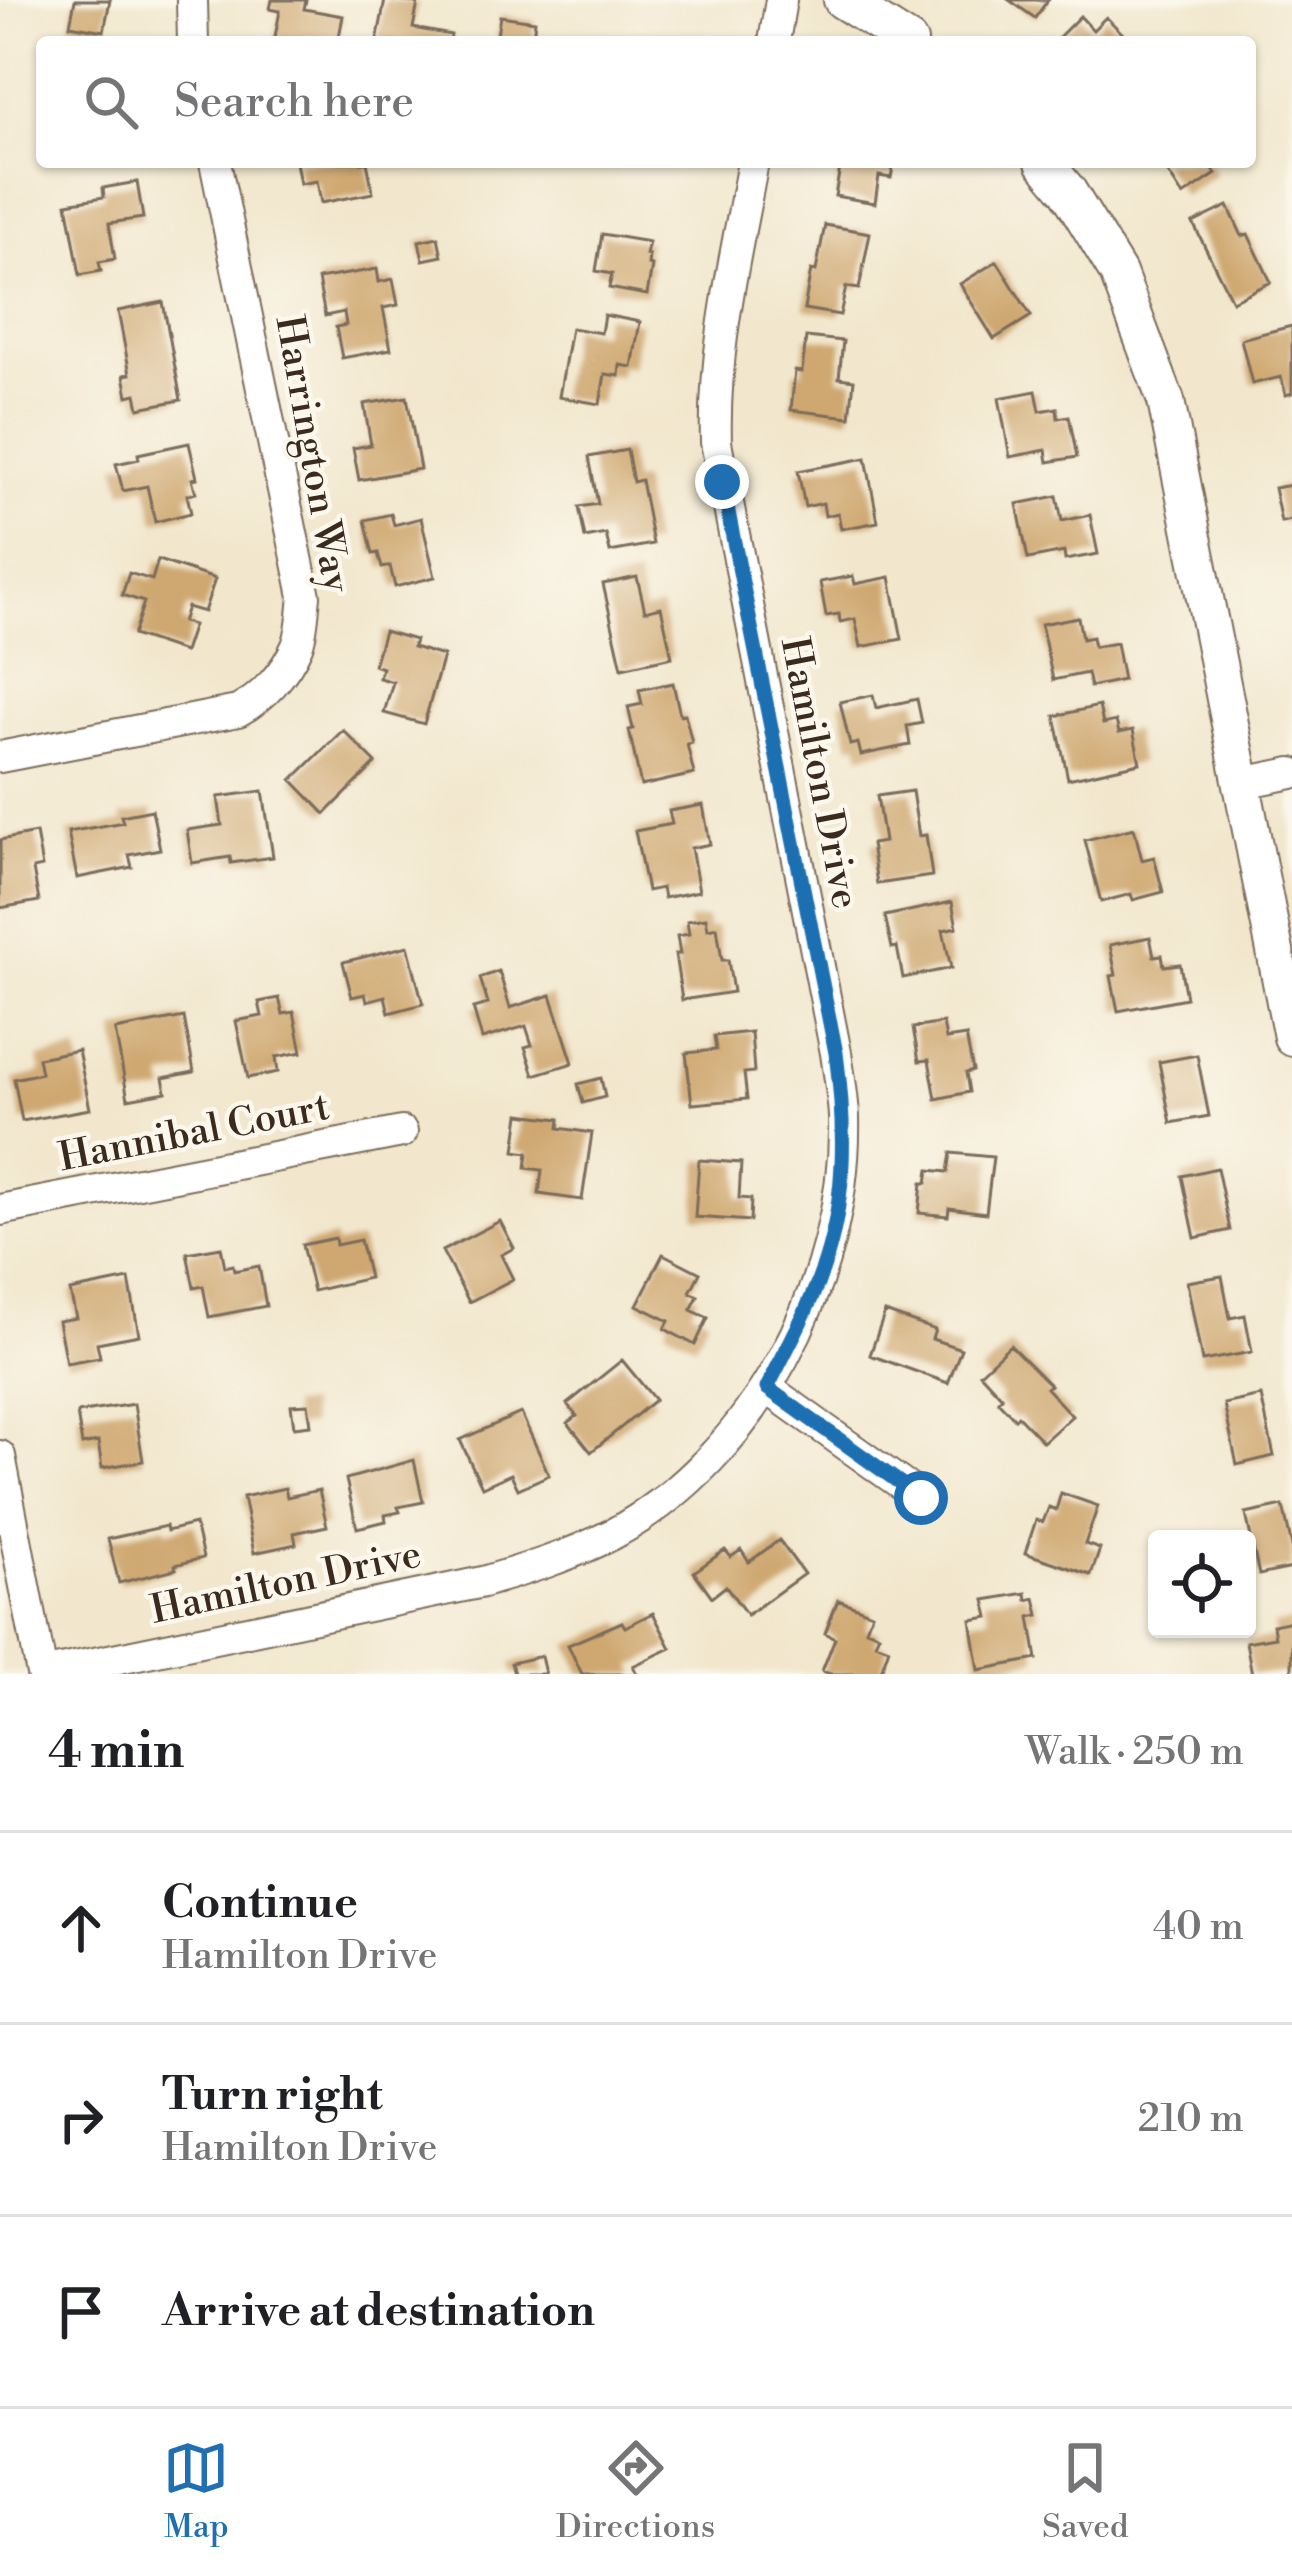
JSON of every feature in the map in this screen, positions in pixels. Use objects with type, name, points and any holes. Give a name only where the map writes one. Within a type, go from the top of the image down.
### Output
[{"type":"street","points":[[193,0],[194,36]]},
{"type":"street","points":[[775,36],[782,0]]},
{"type":"street","points":[[842,0],[899,36]]},
{"type":"street","name":"Harrington Way","points":[[0,757],[238,711],[256,701],[278,678],[298,643],[305,596],[216,168]]},
{"type":"street","name":"Hamilton Drive","points":[[42,1674],[483,1582],[550,1563],[614,1533],[671,1494],[724,1443],[767,1388],[795,1334],[826,1258],[841,1183],[844,1115],[836,1053],[716,442],[714,394],[721,339],[752,168]]},
{"type":"street","points":[[1049,168],[1118,273],[1166,401],[1292,1037]]},
{"type":"street","points":[[1243,783],[1292,773]]},
{"type":"street","name":"Hannibal Court","points":[[0,1210],[402,1132]]},
{"type":"street","points":[[767,1388],[921,1498]]},
{"type":"street","points":[[0,1456],[42,1674]]},
{"type":"building","points":[[75,0],[110,0],[104,31],[70,25]]},
{"type":"building","points":[[272,0],[306,0],[304,9],[343,16],[339,36],[275,36],[280,11],[270,9]]},
{"type":"building","points":[[385,0],[418,3],[413,28],[451,35],[451,36],[378,36]]},
{"type":"building","points":[[1009,0],[1048,0],[1035,18]]},
{"type":"building","points":[[500,16],[535,21],[533,36],[497,36]]},
{"type":"building","points":[[1080,16],[1093,30],[1106,17],[1125,36],[1060,36]]},
{"type":"building","points":[[297,168],[368,168],[373,193],[321,203],[317,181],[300,184]]},
{"type":"building","points":[[840,168],[893,168],[891,178],[879,176],[875,203],[835,196]]},
{"type":"building","points":[[1165,168],[1212,168],[1216,174],[1183,196]]},
{"type":"building","points":[[137,182],[143,218],[109,223],[115,259],[99,262],[101,271],[80,275],[67,203],[104,197],[103,188]]},
{"type":"building","points":[[1228,206],[1242,236],[1248,234],[1271,282],[1232,301],[1193,223]]},
{"type":"building","points":[[825,225],[870,233],[859,289],[846,287],[840,315],[804,309]]},
{"type":"building","points":[[602,234],[649,242],[646,255],[652,266],[647,295],[609,288],[612,274],[596,271]]},
{"type":"building","points":[[438,237],[442,256],[423,260],[419,241]]},
{"type":"building","points":[[997,261],[1031,316],[994,339],[960,284]]},
{"type":"building","points":[[377,269],[379,282],[393,279],[398,305],[383,308],[391,349],[342,358],[336,327],[346,325],[344,312],[325,316],[318,279]]},
{"type":"building","points":[[163,302],[181,400],[139,408],[136,394],[128,396],[124,375],[130,374],[118,311]]},
{"type":"building","points":[[604,315],[640,322],[632,367],[620,365],[619,376],[605,374],[600,404],[559,397],[571,328],[601,333]]},
{"type":"building","points":[[1292,326],[1292,393],[1286,395],[1281,377],[1252,384],[1241,339]]},
{"type":"building","points":[[806,337],[843,341],[839,378],[854,380],[850,417],[791,410],[795,371],[802,372]]},
{"type":"building","points":[[1036,391],[1040,411],[1057,408],[1058,418],[1069,416],[1077,457],[1048,462],[1046,450],[1010,457],[999,398]]},
{"type":"building","points":[[407,397],[420,469],[359,480],[353,448],[371,445],[364,404]]},
{"type":"building","points":[[189,443],[197,478],[192,479],[196,493],[187,495],[191,513],[155,522],[147,486],[123,491],[116,464]]},
{"type":"building","points":[[627,450],[633,482],[641,480],[653,544],[610,552],[606,534],[585,538],[579,507],[598,504],[589,457]]},
{"type":"building","points":[[866,458],[878,522],[841,529],[838,513],[825,516],[823,503],[805,507],[798,471]]},
{"type":"building","points":[[1292,485],[1292,520],[1281,522],[1274,488]]},
{"type":"building","points":[[1057,496],[1062,521],[1090,515],[1098,554],[1065,560],[1064,552],[1028,559],[1017,504]]},
{"type":"building","points":[[391,514],[394,525],[421,518],[435,577],[395,587],[390,566],[382,568],[378,553],[373,554],[365,520]]},
{"type":"building","points":[[158,560],[215,579],[204,612],[187,607],[182,622],[193,625],[184,652],[133,635],[144,602],[122,595],[129,573],[152,580]]},
{"type":"building","points":[[853,576],[855,584],[890,577],[902,639],[861,647],[855,619],[840,622],[839,614],[826,616],[820,582]]},
{"type":"building","points":[[637,577],[645,611],[661,607],[672,657],[622,668],[603,584]]},
{"type":"building","points":[[1078,617],[1082,639],[1092,637],[1094,647],[1116,643],[1123,680],[1090,687],[1087,673],[1053,680],[1041,624]]},
{"type":"building","points":[[384,631],[415,640],[413,647],[443,656],[424,724],[384,713],[393,682],[379,678],[382,668],[374,665]]},
{"type":"building","points":[[673,683],[692,743],[687,744],[694,774],[641,786],[628,707],[642,704],[639,690]]},
{"type":"building","points":[[873,695],[876,708],[917,699],[922,723],[907,726],[910,745],[861,755],[858,743],[850,745],[840,702]]},
{"type":"building","points":[[1099,706],[1103,724],[1116,721],[1119,733],[1133,730],[1140,763],[1068,779],[1055,716]]},
{"type":"building","points":[[343,730],[376,763],[325,814],[292,780]]},
{"type":"building","points":[[263,791],[273,857],[192,863],[187,830],[222,825],[218,797]]},
{"type":"building","points":[[912,791],[932,876],[877,884],[871,844],[884,842],[877,796]]},
{"type":"building","points":[[703,805],[710,844],[691,848],[699,891],[664,898],[662,888],[647,891],[635,831],[672,824],[669,811]]},
{"type":"building","points":[[152,810],[160,849],[129,855],[132,867],[77,878],[68,832],[123,822],[121,816]]},
{"type":"building","points":[[1134,828],[1142,860],[1154,857],[1163,892],[1101,902],[1085,840]]},
{"type":"building","points":[[36,833],[42,867],[33,869],[39,901],[0,908],[0,840]]},
{"type":"building","points":[[952,902],[957,927],[943,930],[951,968],[903,978],[885,916]]},
{"type":"building","points":[[706,918],[708,929],[717,927],[733,992],[682,1000],[677,936],[689,934],[687,921]]},
{"type":"building","points":[[1150,937],[1154,956],[1162,955],[1164,966],[1180,964],[1186,998],[1118,1011],[1110,945]]},
{"type":"building","points":[[408,946],[423,1004],[389,1013],[385,996],[367,1001],[365,994],[352,997],[343,962]]},
{"type":"building","points":[[499,971],[510,1008],[551,995],[573,1063],[534,1075],[525,1047],[532,1045],[526,1026],[482,1039],[473,1008],[488,1004],[480,978]]},
{"type":"building","points":[[279,998],[283,1014],[294,1012],[302,1052],[276,1057],[278,1072],[248,1078],[236,1021],[262,1016],[259,1002]]},
{"type":"building","points":[[184,1017],[194,1072],[163,1078],[166,1092],[128,1099],[115,1030]]},
{"type":"building","points":[[943,1023],[946,1039],[966,1036],[973,1071],[966,1073],[969,1092],[936,1099],[929,1060],[919,1061],[913,1028]]},
{"type":"building","points":[[751,1032],[754,1072],[744,1073],[747,1099],[692,1104],[686,1053],[716,1050],[714,1036]]},
{"type":"building","points":[[78,1050],[90,1109],[22,1121],[14,1079],[41,1073],[38,1058]]},
{"type":"building","points":[[1197,1055],[1209,1116],[1171,1123],[1159,1062]]},
{"type":"building","points":[[601,1078],[605,1097],[583,1103],[578,1084]]},
{"type":"building","points":[[520,1114],[560,1119],[559,1128],[592,1133],[582,1200],[539,1194],[542,1170],[526,1168],[528,1153],[515,1151]]},
{"type":"building","points":[[951,1153],[993,1157],[986,1213],[949,1208],[948,1216],[919,1213],[922,1183],[927,1183],[929,1170],[948,1172]]},
{"type":"building","points":[[699,1160],[741,1163],[739,1198],[751,1199],[750,1221],[695,1217]]},
{"type":"building","points":[[1217,1168],[1230,1230],[1195,1238],[1182,1176]]},
{"type":"building","points":[[500,1221],[514,1248],[501,1255],[513,1279],[469,1302],[442,1251]]},
{"type":"building","points":[[335,1238],[336,1245],[360,1240],[369,1278],[313,1291],[302,1245]]},
{"type":"building","points":[[221,1247],[225,1267],[233,1265],[234,1271],[259,1266],[266,1306],[209,1317],[203,1286],[194,1288],[187,1253]]},
{"type":"building","points":[[663,1254],[700,1273],[690,1292],[698,1296],[691,1310],[708,1318],[695,1345],[665,1329],[669,1321],[637,1305]]},
{"type":"building","points":[[1222,1276],[1230,1318],[1245,1315],[1252,1352],[1202,1361],[1187,1282]]},
{"type":"building","points":[[129,1279],[139,1335],[97,1343],[100,1357],[66,1363],[58,1321],[76,1318],[70,1291]]},
{"type":"building","points":[[885,1312],[935,1330],[932,1339],[961,1349],[948,1383],[870,1355]]},
{"type":"building","points":[[1010,1345],[1050,1385],[1046,1388],[1072,1416],[1043,1442],[998,1401],[1002,1397],[980,1373]]},
{"type":"building","points":[[622,1360],[655,1400],[591,1452],[568,1423],[577,1416],[567,1404]]},
{"type":"building","points":[[1261,1396],[1274,1456],[1237,1465],[1224,1404]]},
{"type":"building","points":[[134,1404],[143,1461],[102,1468],[98,1442],[82,1445],[77,1413]]},
{"type":"building","points":[[308,1404],[311,1425],[294,1427],[291,1405]]},
{"type":"building","points":[[521,1413],[549,1475],[518,1489],[511,1474],[482,1487],[460,1440]]},
{"type":"building","points":[[414,1460],[423,1502],[398,1507],[400,1512],[385,1515],[386,1521],[357,1528],[346,1479]]},
{"type":"building","points":[[285,1488],[287,1497],[319,1490],[327,1526],[294,1533],[296,1544],[254,1553],[243,1497]]},
{"type":"building","points":[[1061,1493],[1098,1506],[1085,1544],[1100,1549],[1091,1575],[1025,1553],[1036,1520],[1043,1522],[1049,1507],[1056,1510]]},
{"type":"building","points":[[1283,1506],[1292,1568],[1259,1575],[1256,1530],[1249,1530],[1246,1514]]},
{"type":"building","points":[[195,1524],[203,1558],[119,1583],[108,1539]]},
{"type":"building","points":[[779,1540],[804,1574],[747,1615],[726,1586],[712,1597],[694,1572],[725,1550],[731,1557],[741,1550],[749,1562]]},
{"type":"building","points":[[1026,1593],[1027,1600],[1035,1598],[1039,1615],[1030,1617],[1037,1659],[979,1670],[971,1620],[989,1617],[985,1600]]},
{"type":"building","points":[[838,1600],[872,1613],[866,1629],[879,1634],[875,1643],[889,1648],[880,1674],[822,1671],[835,1638],[825,1633]]},
{"type":"building","points":[[653,1613],[671,1648],[633,1666],[637,1674],[582,1674],[568,1645]]},
{"type":"building","points":[[1292,1621],[1292,1674],[1252,1674],[1246,1642],[1275,1637],[1273,1625]]},
{"type":"building","points":[[541,1656],[545,1674],[514,1674],[511,1663]]},
{"type":"route","points":[[722,482],[836,1053],[844,1115],[841,1183],[826,1258],[767,1388],[921,1498]]}]
